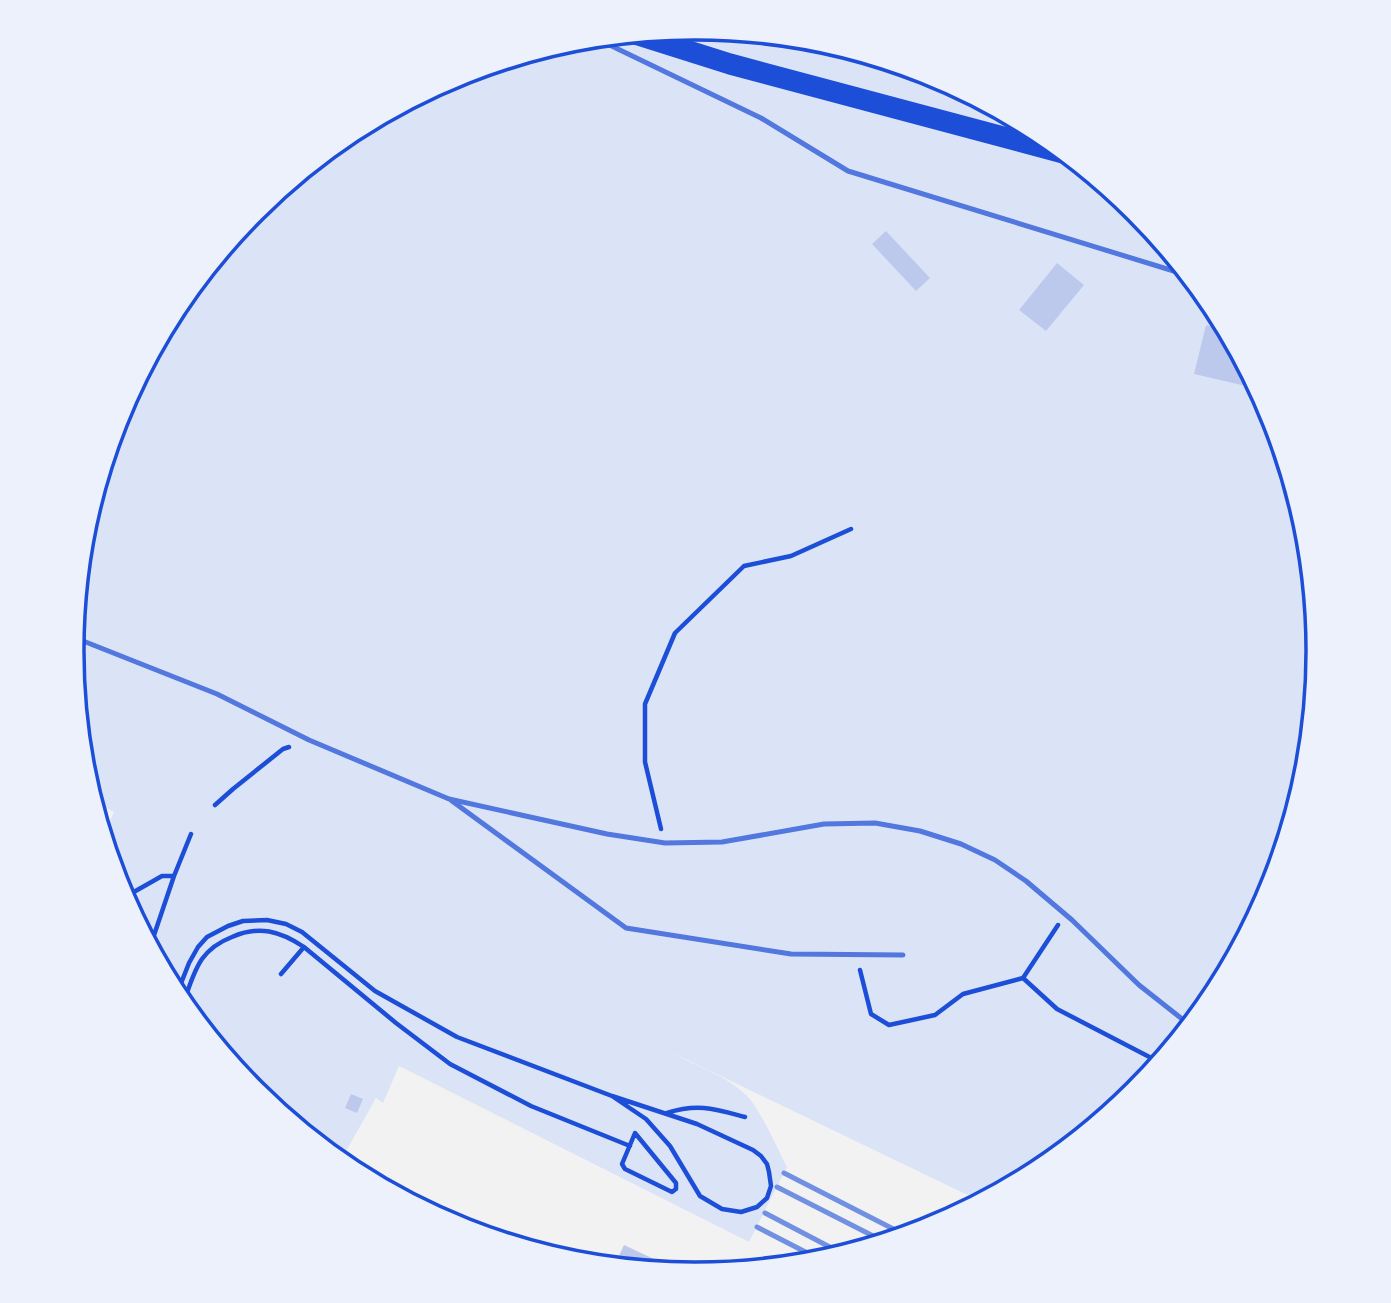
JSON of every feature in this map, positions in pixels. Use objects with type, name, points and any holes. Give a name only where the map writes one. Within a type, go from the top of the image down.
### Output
[{"type":"highway","points":[[660,42],[730,64],[1040,147]]},
{"type":"lane","points":[[611,46],[761,118],[848,172],[1174,271]]},
{"type":"lane","points":[[84,642],[218,694],[309,740],[449,799],[607,834],[665,843],[722,842],[824,824],[875,823],[920,831],[961,844],[995,860],[1026,881],[1139,985],[1183,1020]]},
{"type":"lane","points":[[449,799],[626,928],[790,954],[903,956]]},
{"type":"path","points":[[665,843],[645,761],[645,704],[675,633],[744,566],[791,556],[851,529]]},
{"type":"path","points":[[215,805],[283,749],[309,740]]},
{"type":"path","points":[[154,935],[191,834]]},
{"type":"path","points":[[134,892],[162,876],[174,876]]},
{"type":"path","points":[[856,955],[871,1014],[889,1025],[935,1015],[963,994],[1023,978],[1066,915]]},
{"type":"path","points":[[181,982],[198,947],[207,937],[243,921],[267,920],[286,924],[302,932],[375,990],[457,1037],[612,1096],[697,1124],[753,1150],[767,1164],[771,1180],[767,1198],[757,1207],[741,1212],[722,1209],[700,1196],[670,1146],[646,1119],[612,1096]]},
{"type":"path","points":[[188,992],[200,962],[220,941],[257,929],[277,933],[304,947],[450,1064],[531,1106],[630,1146]]},
{"type":"path","points":[[281,974],[304,947]]},
{"type":"path","points":[[1023,978],[1057,1009],[1152,1058]]},
{"type":"path","points":[[665,1113],[685,1107],[708,1108],[745,1117]]},
{"type":"path","points":[[635,1133],[676,1183],[676,1189],[671,1192],[625,1169],[622,1164],[630,1146],[635,1133]]},
{"type":"shaded area","points":[[696,40],[775,45],[854,61],[892,73],[966,103],[1001,122],[1035,143],[1099,192],[1155,248],[1180,279],[1204,312],[1244,381],[1274,455],[1286,493],[1302,572],[1305,612],[1307,652],[1302,731],[1286,810],[1274,848],[1244,922],[1204,991],[1155,1055],[1128,1084],[1099,1111],[1035,1160],[972,1197],[673,1053],[720,1077],[746,1095],[762,1118],[787,1167],[749,1242],[399,1066],[383,1103],[376,1098],[345,1152],[292,1111],[263,1084],[236,1055],[187,991],[147,922],[131,885],[109,823],[114,812],[104,807],[89,731],[84,652],[89,572],[105,493],[117,455],[147,381],[166,346],[187,312],[236,248],[292,192],[323,167],[356,143],[425,103],[499,73],[537,61],[616,45],[656,42]]},
{"type":"building","points":[[886,231],[930,278],[916,291],[872,244]]},
{"type":"building","points":[[1057,263],[1084,285],[1046,331],[1019,310]]},
{"type":"building","points":[[1206,325],[1213,327],[1246,386],[1194,374]]},
{"type":"building","points":[[351,1094],[363,1099],[357,1113],[345,1108]]},
{"type":"building","points":[[624,1245],[658,1261],[656,1261],[618,1258]]},
{"type":"railway","points":[[784,1173],[894,1229]]},
{"type":"railway","points":[[777,1187],[873,1236]]},
{"type":"railway","points":[[765,1213],[831,1247]]},
{"type":"railway","points":[[757,1227],[806,1252]]}]
